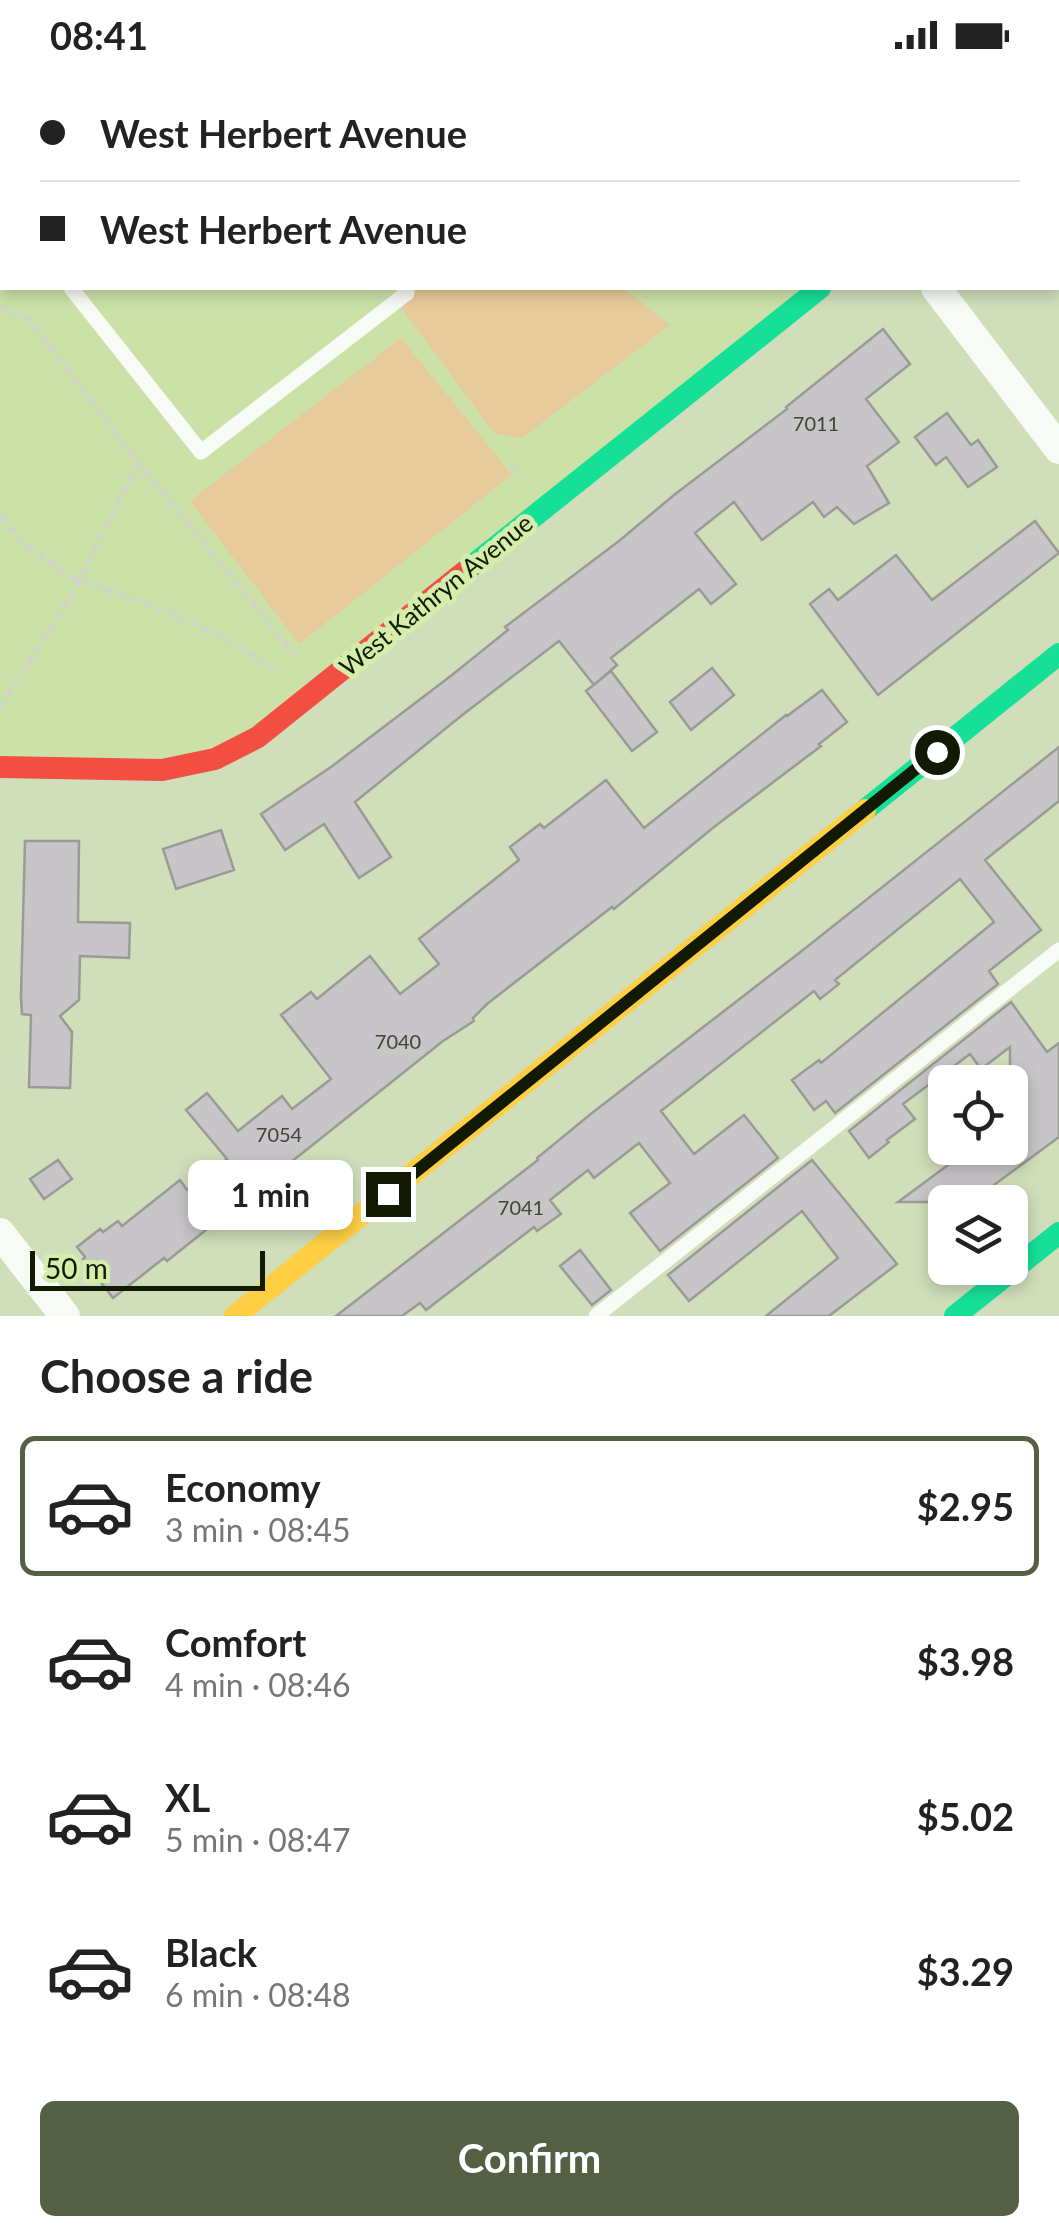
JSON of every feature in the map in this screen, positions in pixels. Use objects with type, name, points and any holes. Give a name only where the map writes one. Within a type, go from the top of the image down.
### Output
[{"type":"street","name":"West Kathryn Avenue","points":[[0,767],[162,770],[215,759],[258,737],[817,290]]},
{"type":"street","points":[[938,290],[1059,449]]},
{"type":"street","points":[[236,1316],[1059,654]]},
{"type":"street","points":[[0,1233],[65,1316]]},
{"type":"street","points":[[955,1316],[1059,1233]]},
{"type":"lane","points":[[74,290],[201,452],[408,293],[405,290]]},
{"type":"lane","points":[[596,1316],[1059,950]]},
{"type":"path","points":[[0,306],[30,322],[138,463],[295,654]]},
{"type":"path","points":[[0,707],[79,579],[138,463]]},
{"type":"path","points":[[510,466],[519,477]]},
{"type":"path","points":[[0,516],[26,544],[68,575],[227,639],[274,670]]},
{"type":"shaded area","points":[[0,290],[817,290],[215,759],[0,767]]},
{"type":"shaded area","points":[[415,290],[626,290],[670,325],[522,438],[495,434],[396,301]]},
{"type":"shaded area","points":[[401,338],[512,475],[299,644],[190,501]]},
{"type":"building","points":[[883,329],[910,364],[866,399],[899,442],[867,466],[889,503],[854,524],[837,507],[824,517],[813,502],[762,540],[734,502],[695,533],[736,584],[711,604],[699,589],[611,658],[617,665],[594,685],[559,641],[355,802],[391,857],[359,878],[324,824],[285,850],[261,814],[331,767],[452,675],[508,630],[505,627],[787,409]]},
{"type":"building","points":[[947,413],[971,445],[978,440],[997,467],[968,487],[946,457],[936,465],[915,437]]},
{"type":"building","points":[[1035,521],[1059,553],[878,695],[810,604],[829,589],[838,600],[896,555],[932,600]]},
{"type":"building","points":[[712,668],[734,695],[691,730],[670,702]]},
{"type":"building","points":[[611,671],[657,732],[632,751],[586,691]]},
{"type":"building","points":[[822,690],[847,722],[821,746],[487,1004],[474,1021],[443,1041],[167,1261],[164,1258],[113,1298],[77,1247],[100,1229],[103,1232],[118,1221],[122,1226],[180,1180],[187,1190],[227,1159],[186,1110],[207,1093],[238,1131],[282,1096],[292,1109],[331,1079],[281,1015],[311,992],[317,999],[370,956],[400,994],[439,964],[419,939],[519,860],[510,847],[540,824],[544,828],[606,780],[644,828]]},
{"type":"building","points":[[1059,747],[1059,801],[985,860],[1041,930],[989,971],[998,984],[835,1113],[826,1101],[814,1110],[792,1080],[819,1060],[821,1063],[994,922],[960,879],[835,980],[839,984],[820,999],[814,991],[661,1111],[694,1154],[744,1115],[778,1158],[660,1251],[630,1213],[670,1183],[639,1143],[594,1178],[588,1170],[550,1200],[561,1214],[537,1231],[534,1227],[426,1310],[420,1303],[402,1316],[336,1316],[538,1160],[592,1113]]},
{"type":"building","points":[[221,830],[234,870],[176,889],[163,849]]},
{"type":"building","points":[[25,841],[79,841],[78,922],[130,923],[129,958],[80,956],[79,1000],[60,1016],[72,1032],[70,1088],[29,1087],[31,1015],[22,1014],[21,997]]},
{"type":"building","points":[[1011,1002],[1047,1052],[1059,1043],[1059,1137],[1028,1160],[1028,1065],[1010,1065],[1010,1047],[986,1065],[978,1065],[970,1054],[955,1065],[932,1065]]},
{"type":"building","points":[[928,1068],[928,1085],[903,1104],[915,1119],[869,1158],[849,1131]]},
{"type":"building","points":[[58,1160],[72,1179],[44,1199],[30,1179]]},
{"type":"building","points":[[812,1160],[897,1264],[829,1316],[766,1316],[838,1258],[802,1211],[689,1301],[668,1275]]},
{"type":"building","points":[[948,1165],[1021,1165],[994,1185],[928,1185],[928,1202],[898,1202]]},
{"type":"building","points":[[580,1250],[611,1290],[592,1305],[560,1266]]},
{"type":"traffic: fast","points":[[468,569],[817,290]]},
{"type":"traffic: fast","points":[[865,810],[1059,654]]},
{"type":"traffic: fast","points":[[955,1316],[1059,1233]]},
{"type":"traffic: slow","points":[[235,1316],[865,810]]},
{"type":"traffic: jam","points":[[0,767],[162,770],[215,759],[258,737],[468,569]]},
{"type":"route","points":[[388,1194],[937,752]]}]
